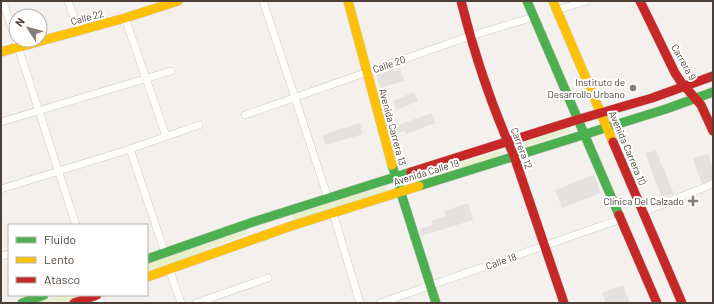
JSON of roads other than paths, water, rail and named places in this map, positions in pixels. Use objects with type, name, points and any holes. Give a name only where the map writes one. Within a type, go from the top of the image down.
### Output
[{"type":"main road","name":"Calle 22","points":[[48,40],[178,1]]},
{"type":"main road","name":"Avenida Carrera 13","points":[[348,1],[395,176],[436,303]]},
{"type":"main road","name":"Carrera 12","points":[[461,1],[470,36],[507,142],[514,156],[564,303]]},
{"type":"main road","points":[[528,1],[657,303]]},
{"type":"main road","name":"Avenida Carrera 10","points":[[552,1],[682,303]]},
{"type":"main road","name":"Carrera 9","points":[[640,1],[681,82],[704,110],[713,131]]},
{"type":"main road","name":"Calle 22","points":[[1,52],[18,48]]},
{"type":"main road","name":"Avenida Calle 19","points":[[148,259],[253,222],[395,176],[578,119],[656,97],[713,76]]},
{"type":"main road","name":"Avenida Calle 19","points":[[148,277],[333,212],[607,127],[713,92]]},
{"type":"main road","points":[[22,303],[41,296]]},
{"type":"main road","points":[[74,303],[94,296]]},
{"type":"street","points":[[3,1],[8,17]]},
{"type":"street","points":[[68,1],[79,31]]},
{"type":"street","points":[[263,1],[328,198]]},
{"type":"street","points":[[557,10],[586,1]]},
{"type":"street","name":"Calle 20","points":[[245,115],[470,36],[534,17]]},
{"type":"street","points":[[125,18],[166,136]]},
{"type":"street","points":[[18,48],[76,224]]},
{"type":"street","points":[[1,122],[172,71]]},
{"type":"street","points":[[1,189],[130,149],[199,125]]},
{"type":"street","points":[[130,149],[165,253]]},
{"type":"street","points":[[643,212],[713,184]]},
{"type":"street","points":[[333,212],[360,303]]},
{"type":"street","name":"Calle 18","points":[[380,303],[621,219]]},
{"type":"street","points":[[169,269],[181,303]]},
{"type":"street","points":[[196,303],[268,278]]},
{"type":"place","name":"Instituto de Desarrollo Urbano","points":[[633,88]]},
{"type":"place","name":"Clínica Del Calzado","points":[[693,201]]}]
